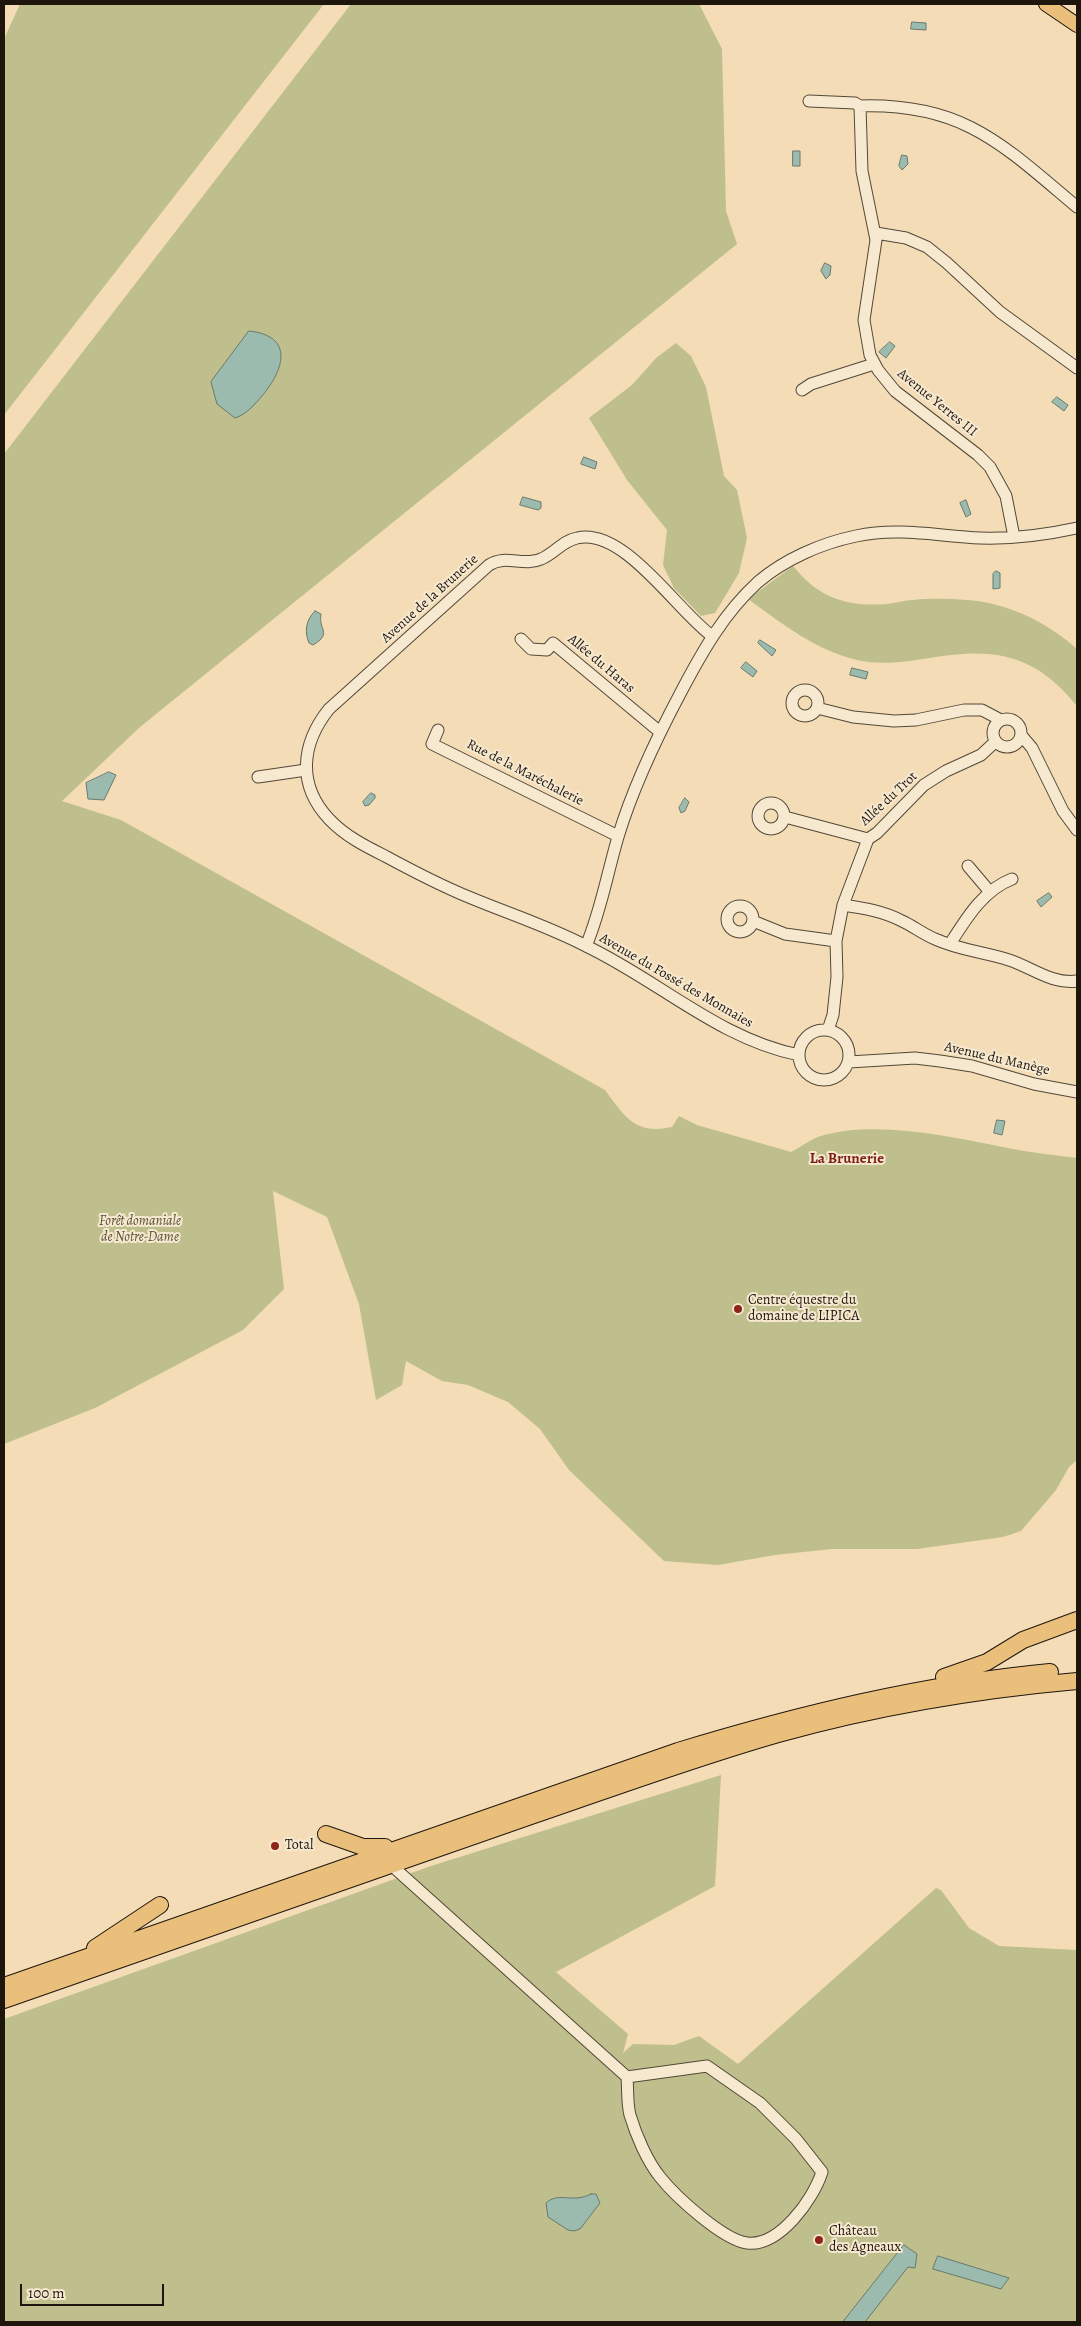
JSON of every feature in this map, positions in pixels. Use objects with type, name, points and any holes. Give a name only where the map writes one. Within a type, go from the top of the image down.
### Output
[{"type":"highway","points":[[915,1690],[942,1677],[987,1662],[1023,1640],[1077,1620]]},
{"type":"highway","points":[[4,1986],[678,1751],[769,1723],[915,1690],[1077,1670]]},
{"type":"highway","points":[[4,2000],[681,1764],[787,1732],[868,1712],[945,1698],[1077,1681]]},
{"type":"highway","points":[[326,1834],[364,1847],[400,1847]]},
{"type":"highway","points":[[73,1962],[160,1905]]},
{"type":"main road","points":[[1046,4],[1077,25]]},
{"type":"street","points":[[809,101],[847,102],[860,106],[935,112],[971,126],[1011,151],[1077,207]]},
{"type":"street","name":"Avenue Yerres III","points":[[860,106],[862,170],[876,233],[864,320],[866,337],[874,364],[895,391],[978,455],[990,467],[1006,496],[1014,538]]},
{"type":"street","points":[[876,233],[906,238],[927,247],[947,262],[1000,312],[1077,368]]},
{"type":"street","points":[[802,390],[811,384],[874,364]]},
{"type":"street","name":"Avenue du Fossé des Monnaies","points":[[798,1055],[776,1051],[747,1039],[698,1014],[644,977],[586,946],[594,928],[618,836],[660,732],[712,636],[733,606],[759,581],[798,557],[835,542],[856,536],[896,531],[982,538],[1014,538],[1077,528]]},
{"type":"street","name":"Avenue de la Brunerie","points":[[586,946],[535,922],[433,881],[357,842],[333,823],[313,796],[306,770],[308,748],[312,733],[328,709],[484,570],[499,560],[534,561],[543,558],[571,539],[589,536],[600,538],[637,562],[693,620],[712,636]]},
{"type":"street","name":"Allée du Haras","points":[[520,639],[531,648],[547,650],[553,644],[660,732]]},
{"type":"street","points":[[817,708],[852,718],[894,721],[916,720],[964,710],[982,710],[993,714],[1001,720]]},
{"type":"street","points":[[1021,735],[1017,743],[1008,747],[996,742],[993,729],[1001,720],[1008,719],[1015,721],[1020,727],[1021,735],[1032,748],[1063,811],[1077,830]]},
{"type":"street","name":"Rue de la Maréchalerie","points":[[438,730],[432,744],[618,836]]},
{"type":"street","name":"Allée du Trot","points":[[828,1030],[834,1006],[836,942],[843,905],[868,839],[877,834],[924,785],[946,771],[982,755],[996,742]]},
{"type":"street","points":[[258,777],[306,770]]},
{"type":"street","points":[[784,817],[868,839]]},
{"type":"street","points":[[968,866],[990,892]]},
{"type":"street","points":[[950,944],[966,919],[990,892],[1012,879]]},
{"type":"street","points":[[843,905],[872,909],[886,914],[966,951],[1008,960],[1062,982],[1077,981]]},
{"type":"street","points":[[753,921],[786,934],[836,942]]},
{"type":"street","points":[[828,1030],[843,1038],[850,1053],[849,1062],[841,1075],[827,1080],[819,1080],[804,1071],[798,1055],[800,1046],[811,1033],[828,1030]]},
{"type":"street","name":"Avenue du Manège","points":[[849,1062],[915,1058],[940,1060],[972,1066],[1034,1084],[1077,1092]]},
{"type":"street","points":[[390,1864],[627,2077],[630,2114],[647,2154],[660,2176],[700,2216],[724,2234],[747,2243],[776,2237],[798,2215],[818,2185],[822,2172],[796,2140],[760,2103],[707,2066],[627,2077]]},
{"type":"green space","points":[[20,4],[324,4],[4,415],[4,39]]},
{"type":"green space","name":"Forêt domaniale de Notre-Dame","points":[[351,4],[699,4],[722,49],[726,211],[737,244],[140,727],[62,801],[121,820],[605,1090],[625,1116],[640,1126],[659,1129],[672,1127],[679,1116],[697,1125],[791,1152],[821,1136],[843,1131],[867,1129],[917,1132],[1077,1158],[1077,1460],[1069,1467],[1056,1490],[1021,1531],[1003,1537],[917,1549],[832,1549],[775,1555],[718,1565],[664,1561],[569,1470],[540,1429],[508,1402],[468,1385],[442,1381],[406,1361],[402,1385],[376,1400],[359,1304],[327,1217],[273,1191],[284,1289],[243,1330],[95,1408],[4,1444],[4,454]]},
{"type":"green space","points":[[676,343],[691,356],[706,387],[724,476],[737,490],[747,538],[739,573],[715,613],[701,616],[674,588],[663,565],[667,530],[627,480],[589,418],[632,385],[656,358]]},
{"type":"green space","points":[[793,566],[823,593],[846,602],[872,605],[907,600],[967,600],[997,605],[1040,622],[1077,649],[1077,706],[1047,676],[1031,666],[997,655],[978,653],[958,654],[877,663],[857,660],[827,650],[800,635],[748,599]]},
{"type":"green space","points":[[721,1775],[715,1886],[556,1972],[628,2034],[623,2053],[633,2044],[674,2045],[699,2036],[738,2064],[936,1888],[941,1890],[969,1928],[999,1946],[1077,1950],[1077,2322],[4,2322],[4,2019],[431,1866]]},
{"type":"shaded area","points":[[912,22],[926,23],[926,30],[911,29]]},
{"type":"shaded area","points":[[793,151],[800,151],[800,166],[793,166]]},
{"type":"shaded area","points":[[902,155],[907,156],[908,164],[902,170],[899,166]]},
{"type":"shaded area","points":[[825,263],[831,266],[830,275],[826,279],[821,271]]},
{"type":"shaded area","points":[[249,331],[264,334],[274,340],[279,347],[281,356],[280,366],[262,396],[247,412],[235,418],[217,404],[211,382]]},
{"type":"shaded area","points":[[890,342],[895,346],[886,358],[879,352]]},
{"type":"shaded area","points":[[1057,397],[1068,405],[1064,411],[1052,402]]},
{"type":"shaded area","points":[[584,457],[597,462],[595,469],[581,464]]},
{"type":"shaded area","points":[[523,497],[541,502],[541,508],[538,510],[520,505]]},
{"type":"shaded area","points":[[966,500],[971,514],[966,517],[960,503]]},
{"type":"shaded area","points":[[996,571],[1000,573],[1000,588],[993,589],[993,574]]},
{"type":"shaded area","points":[[315,611],[321,614],[324,634],[313,645],[307,639],[306,630],[308,622]]},
{"type":"shaded area","points":[[760,640],[776,650],[772,656],[758,643]]},
{"type":"shaded area","points":[[746,662],[757,671],[753,677],[741,668]]},
{"type":"shaded area","points":[[852,668],[868,672],[866,679],[850,675]]},
{"type":"shaded area","points":[[109,772],[116,775],[104,800],[88,799],[86,783]]},
{"type":"shaded area","points":[[371,793],[375,795],[375,798],[369,805],[365,806],[363,802]]},
{"type":"shaded area","points":[[685,798],[689,802],[685,811],[681,813],[679,808]]},
{"type":"shaded area","points":[[1049,893],[1052,897],[1041,907],[1037,901]]},
{"type":"shaded area","points":[[997,1120],[1005,1121],[1002,1135],[994,1133]]},
{"type":"shaded area","points":[[596,2194],[600,2203],[580,2229],[568,2230],[548,2217],[546,2203],[551,2200],[556,2198],[578,2198]]},
{"type":"shaded area","points":[[904,2245],[917,2254],[915,2268],[908,2267],[865,2322],[843,2322]]},
{"type":"shaded area","points":[[938,2256],[1009,2278],[1001,2289],[933,2269]]},
{"type":"place","name":"Centre équestre du domaine de LIPICA","points":[[738,1309]]},
{"type":"place","name":"Total","points":[[275,1846]]},
{"type":"place","name":"Château des Agneaux","points":[[819,2240]]},
{"type":"district","name":"La Brunerie","points":[[847,1159]]}]
